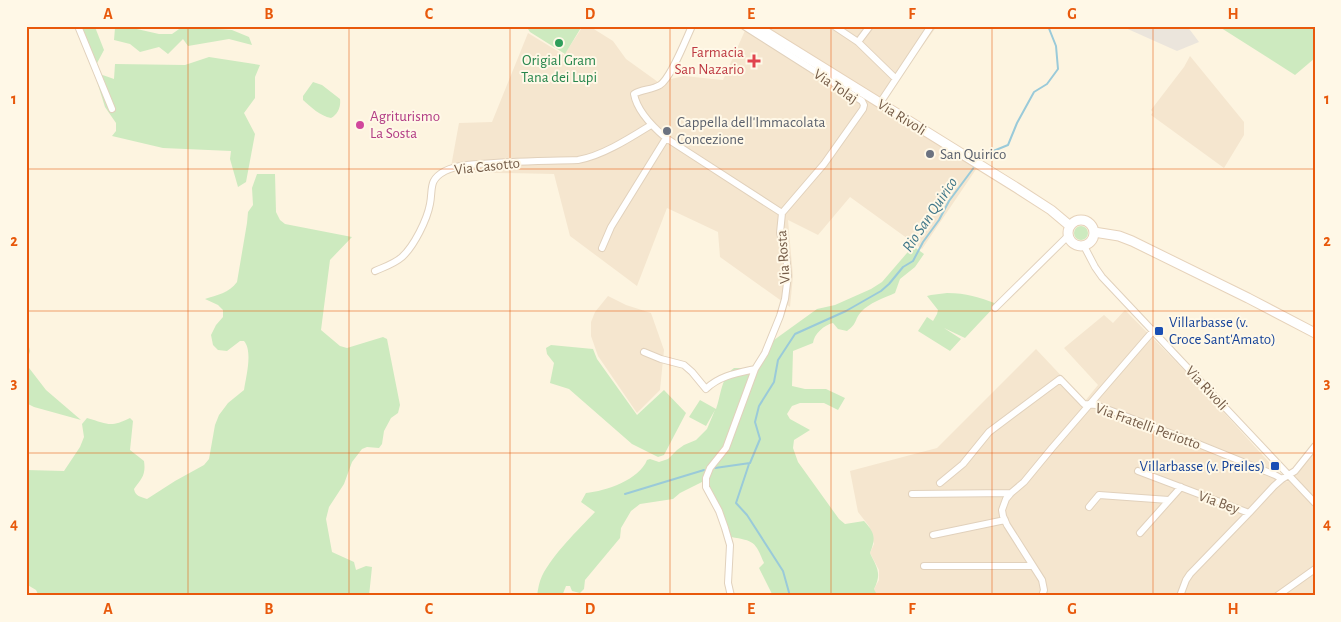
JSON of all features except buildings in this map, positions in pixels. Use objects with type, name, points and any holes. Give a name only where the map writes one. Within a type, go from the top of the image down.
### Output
[{"type":"street","points":[[78,26],[112,109]]},
{"type":"street","name":"Via Rosta","points":[[692,26],[663,82],[655,88],[634,94],[651,125],[666,138],[782,213],[780,233],[786,254],[788,275],[785,299],[780,316],[765,352],[754,369],[726,448],[710,468],[706,478],[706,487],[719,511],[730,545],[728,583],[731,596]]},
{"type":"street","name":"Via Tolaj","points":[[744,26],[862,101],[864,105],[824,164],[782,213]]},
{"type":"street","name":"Via Rivoli","points":[[756,26],[985,168],[1070,226]]},
{"type":"street","points":[[834,26],[858,42],[895,78]]},
{"type":"street","points":[[858,42],[870,26]]},
{"type":"street","points":[[880,103],[931,26]]},
{"type":"street","name":"Via Casotto","points":[[375,271],[390,265],[400,258],[413,244],[430,203],[432,183],[444,172],[455,168],[480,164],[587,158],[610,148],[651,125]]},
{"type":"street","points":[[602,248],[611,227],[666,138]]},
{"type":"street","points":[[995,308],[1068,236],[1070,226],[1079,220],[1086,221],[1094,232],[1093,240],[1084,246]]},
{"type":"street","points":[[1094,232],[1119,236],[1132,241],[1315,333]]},
{"type":"street","name":"Via Rivoli","points":[[1068,236],[1072,244],[1080,247],[1084,246],[1102,276],[1315,503]]},
{"type":"street","points":[[1042,596],[1044,585],[1004,520],[1002,516],[1003,504],[1011,492],[1024,482],[1154,331]]},
{"type":"street","points":[[644,352],[661,360],[684,365],[706,389],[714,381],[754,369]]},
{"type":"street","name":"Via Fratelli Periotto","points":[[940,483],[963,464],[990,432],[1060,378],[1084,404],[1096,405],[1196,443],[1282,479]]},
{"type":"street","name":"Via Bey","points":[[1138,471],[1249,513],[1282,479],[1295,471],[1315,446]]},
{"type":"street","points":[[1140,533],[1181,488]]},
{"type":"street","points":[[912,494],[1011,492]]},
{"type":"street","points":[[1089,507],[1099,495],[1169,500]]},
{"type":"street","points":[[1180,596],[1190,574],[1249,513]]},
{"type":"street","points":[[933,535],[1004,520]]},
{"type":"street","points":[[924,566],[1033,566]]},
{"type":"street","points":[[1277,596],[1315,569]]},
{"type":"shaded area","points":[[583,26],[589,26],[613,41],[626,59],[658,82],[684,76],[723,80],[747,26],[937,26],[885,101],[981,162],[922,249],[850,197],[818,235],[788,220],[793,276],[790,307],[720,257],[718,232],[667,208],[637,286],[570,236],[554,174],[450,172],[459,123],[492,122],[528,33],[564,55]]},
{"type":"shaded area","points":[[1121,26],[1187,26],[1199,42],[1177,51]]},
{"type":"shaded area","points":[[1190,56],[1244,122],[1244,135],[1224,168],[1151,115],[1153,112],[1151,110],[1184,67]]},
{"type":"shaded area","points":[[608,296],[626,305],[651,313],[664,350],[660,390],[637,413],[598,356],[591,336],[591,322],[595,312]]},
{"type":"shaded area","points":[[1125,310],[1197,383],[1287,482],[1315,450],[1315,596],[876,595],[874,589],[879,580],[879,570],[870,553],[874,544],[869,526],[858,512],[850,471],[937,448],[1036,349],[1085,401],[1098,385],[1064,348],[1104,315],[1113,323]]},
{"type":"green space","points":[[80,26],[95,27],[104,50],[96,65]]},
{"type":"green space","name":"Origial Gram Tana dei Lupi","points":[[529,26],[582,26],[565,54],[530,32]]},
{"type":"green space","points":[[1218,26],[1315,26],[1315,58],[1295,75]]},
{"type":"green space","points":[[128,27],[159,34],[172,34],[182,27],[232,30],[249,37],[252,45],[229,39],[188,46],[183,39],[168,54],[159,47],[140,52],[130,44],[114,40],[115,28]]},
{"type":"green space","points":[[209,57],[260,65],[255,77],[255,98],[244,113],[255,134],[246,182],[238,187],[230,159],[231,151],[163,148],[112,136],[116,131],[116,123],[105,107],[94,72],[114,79],[115,64],[185,65]]},
{"type":"green space","points":[[313,82],[322,85],[340,99],[338,110],[331,118],[319,113],[303,100],[303,96]]},
{"type":"green space","points":[[257,174],[275,174],[276,212],[280,220],[285,224],[352,237],[330,260],[321,330],[340,346],[347,348],[383,337],[387,339],[400,405],[398,413],[391,418],[384,431],[382,444],[379,448],[367,447],[362,449],[352,462],[344,484],[329,507],[326,519],[332,552],[354,562],[356,570],[366,566],[372,567],[369,596],[39,596],[36,590],[26,584],[26,470],[64,471],[80,447],[84,437],[82,424],[87,418],[109,424],[118,423],[130,418],[133,421],[130,450],[144,461],[143,476],[134,489],[137,495],[143,498],[147,499],[204,465],[209,459],[215,425],[219,415],[228,403],[244,390],[248,351],[244,341],[240,341],[227,351],[218,350],[213,345],[211,335],[223,317],[223,310],[218,305],[205,299],[227,291],[237,282],[248,212],[253,205],[252,188]]},
{"type":"green space","points":[[1078,226],[1084,226],[1088,233],[1084,240],[1078,240],[1074,236],[1074,230]]},
{"type":"green space","points":[[913,246],[924,254],[915,267],[900,279],[895,293],[864,309],[853,326],[847,331],[838,329],[833,323],[830,324],[817,333],[813,343],[793,351],[792,386],[805,389],[826,389],[845,398],[838,410],[824,403],[800,403],[792,406],[787,414],[790,419],[810,430],[794,440],[793,448],[798,462],[839,519],[845,524],[864,521],[870,529],[874,539],[870,553],[878,575],[874,589],[877,595],[889,596],[773,596],[759,568],[764,563],[756,546],[749,541],[731,537],[709,485],[708,477],[727,449],[756,371],[774,340],[817,309],[835,305],[882,282]]},
{"type":"green space","points":[[947,293],[972,296],[997,304],[965,338],[944,328],[961,339],[950,351],[918,331],[927,317],[933,321],[937,314],[938,310],[927,296]]},
{"type":"green space","points":[[26,335],[30,351],[26,364]]},
{"type":"green space","points":[[551,345],[593,349],[597,359],[637,415],[664,390],[686,413],[664,455],[658,457],[632,444],[569,389],[550,383],[554,363],[547,354],[546,348]]},
{"type":"green space","points":[[26,364],[46,390],[81,420],[26,403]]},
{"type":"green space","points":[[734,368],[746,368],[751,371],[750,375],[725,443],[702,482],[680,493],[673,499],[640,504],[631,511],[621,528],[620,538],[585,580],[584,589],[580,593],[572,591],[570,586],[566,586],[562,596],[537,596],[541,578],[553,559],[566,542],[595,512],[581,502],[586,493],[603,490],[621,483],[637,473],[647,460],[659,462],[668,459],[684,445],[696,440],[707,429],[715,410],[706,426],[689,417],[700,400],[716,409],[726,376]]},
{"type":"waterway","name":"Rio San Quirico","points":[[980,161],[986,154],[1008,145],[1017,123],[1034,92],[1047,84],[1058,69],[1056,46],[1048,26]]},
{"type":"waterway","name":"Rio San Quirico","points":[[715,468],[750,463],[760,439],[755,422],[759,406],[774,382],[778,360],[795,334],[846,311],[881,291],[889,284],[903,267],[913,261],[949,201],[975,166]]},
{"type":"waterway","points":[[749,464],[736,503],[747,515],[783,571],[790,596]]},
{"type":"waterway","name":"Rio San Quirico","points":[[625,494],[704,470]]},
{"type":"place","name":"Origial Gram Tana dei Lupi","points":[[559,43]]},
{"type":"place","name":"Farmacia San Nazario","points":[[754,61]]},
{"type":"place","name":"Agriturismo La Sosta","points":[[360,125]]},
{"type":"place","name":"Cappella dell'Immacolata Concezione","points":[[667,131]]},
{"type":"place","name":"San Quirico","points":[[930,154]]},
{"type":"place","name":"Villarbasse (v. Croce Sant'Amato)","points":[[1159,331]]},
{"type":"place","name":"Villarbasse (v. Preiles)","points":[[1275,466]]}]
